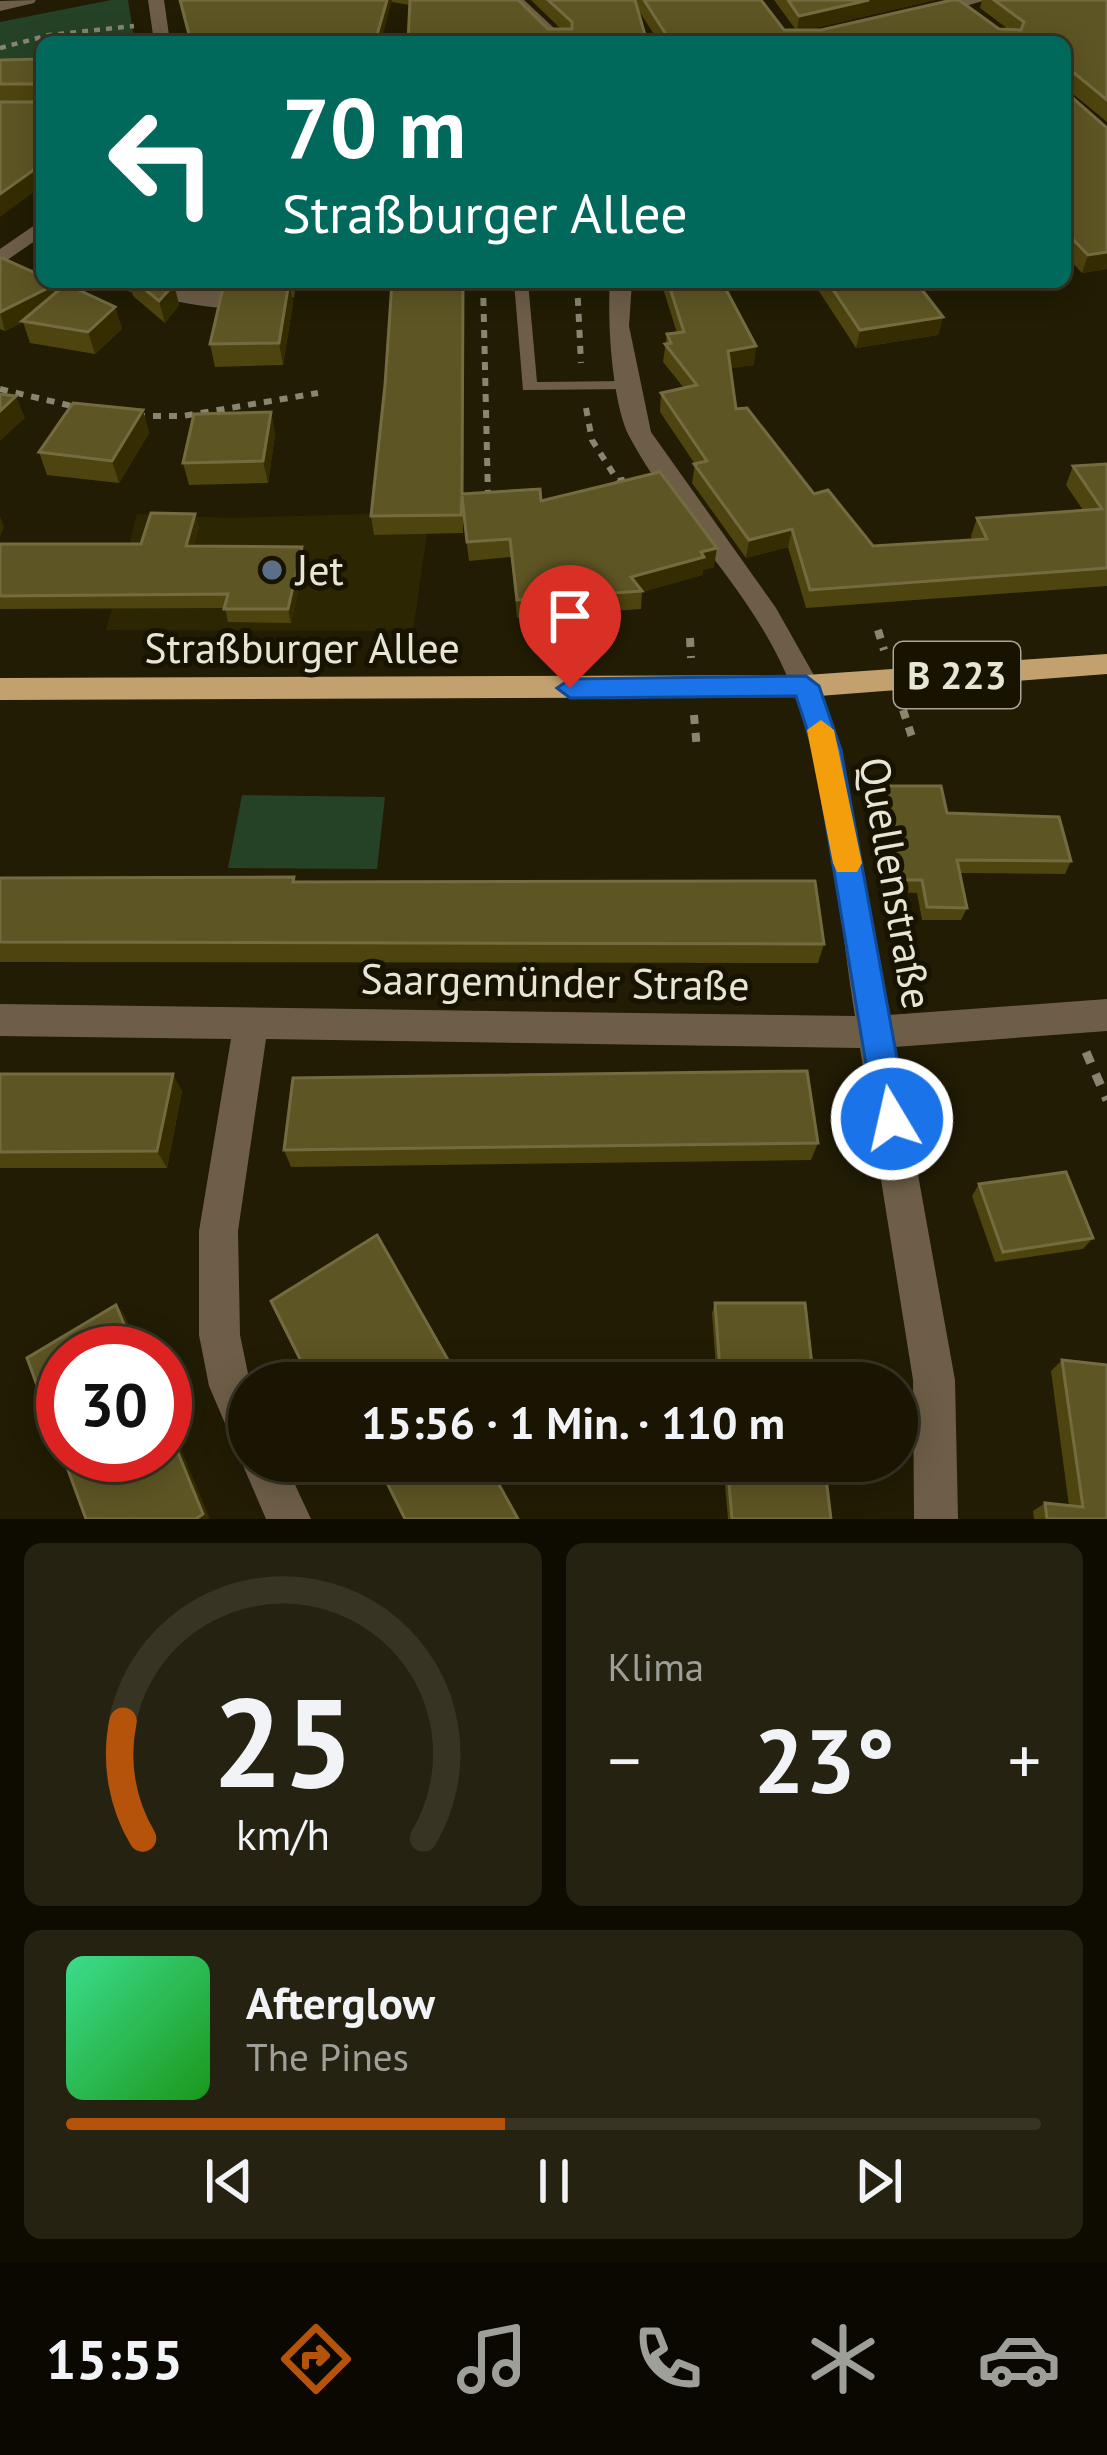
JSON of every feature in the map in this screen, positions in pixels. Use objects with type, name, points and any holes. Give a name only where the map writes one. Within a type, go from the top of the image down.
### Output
[{"type":"main road","name":"Straßburger Allee","points":[[0,689],[806,686],[1107,664]]},
{"type":"street","points":[[0,6],[28,0]]},
{"type":"street","points":[[156,0],[161,36]]},
{"type":"street","points":[[515,0],[554,36]]},
{"type":"street","points":[[901,18],[978,0]]},
{"type":"street","points":[[958,5],[982,21]]},
{"type":"street","points":[[8,254],[36,231]]},
{"type":"street","points":[[144,288],[200,299],[279,300]]},
{"type":"street","name":"Quellenstraße","points":[[621,288],[618,326],[639,432],[766,615],[806,686],[827,750],[934,1380],[936,1519]]},
{"type":"street","name":"Saargemünder Straße","points":[[0,1020],[878,1032],[1107,1015]]},
{"type":"street","points":[[228,1383],[214,1320],[218,1238],[252,1022]]},
{"type":"street","points":[[271,1482],[289,1519]]},
{"type":"lane","points":[[521,288],[529,387],[627,386]]},
{"type":"path","points":[[46,36],[136,26]]},
{"type":"path","points":[[0,49],[36,39]]},
{"type":"path","points":[[483,288],[488,497]]},
{"type":"path","points":[[0,389],[49,404],[93,410]]},
{"type":"path","points":[[115,413],[160,419],[204,416],[275,394],[318,393]]},
{"type":"shaded area","name":"Jet","points":[[430,512],[413,631],[106,630],[137,514],[232,518]]},
{"type":"green space","points":[[128,0],[134,36],[36,36],[36,63],[0,64],[0,22]]},
{"type":"green space","points":[[242,795],[385,797],[377,869],[228,868]]},
{"type":"building","points":[[180,0],[387,0],[377,36],[189,36]]},
{"type":"building","points":[[410,0],[518,0],[548,29],[572,29],[572,22],[548,0],[635,0],[645,36],[408,36]]},
{"type":"building","points":[[644,0],[761,0],[784,30],[821,30],[959,0],[999,29],[1021,30],[1024,22],[994,0],[1107,0],[1107,100],[1071,72],[1071,36],[667,36]]},
{"type":"building","points":[[788,0],[869,0],[799,16]]},
{"type":"building","points":[[36,59],[36,84],[0,84],[0,60]]},
{"type":"building","points":[[1071,96],[1107,128],[1107,252],[1088,255],[1071,237]]},
{"type":"building","points":[[0,102],[36,102],[36,168],[0,194]]},
{"type":"building","points":[[0,257],[36,273],[36,288],[48,288],[0,312]]},
{"type":"building","points":[[61,288],[75,288],[115,307],[88,332],[22,321]]},
{"type":"building","points":[[143,288],[170,288],[159,301]]},
{"type":"building","points":[[223,288],[288,288],[279,343],[210,344]]},
{"type":"building","points":[[392,288],[463,288],[462,494],[540,489],[541,501],[660,472],[717,548],[701,552],[704,557],[631,577],[642,591],[517,600],[510,539],[467,542],[462,496],[461,515],[371,516]]},
{"type":"building","points":[[670,288],[725,288],[756,346],[728,351],[736,409],[747,408],[814,494],[828,490],[873,546],[987,539],[977,518],[1102,509],[1073,466],[1107,464],[1107,568],[810,590],[792,529],[749,540],[694,464],[707,461],[661,393],[697,385],[665,344],[671,343],[667,334],[684,332]]},
{"type":"building","points":[[832,288],[921,288],[943,317],[860,330]]},
{"type":"building","points":[[0,394],[16,396],[0,411]]},
{"type":"building","points":[[73,403],[143,410],[112,461],[39,452]]},
{"type":"building","points":[[271,412],[263,461],[183,463],[194,414]]},
{"type":"building","points":[[151,513],[195,514],[186,546],[302,547],[288,609],[224,609],[228,594],[0,596],[0,544],[141,544]]},
{"type":"building","points":[[883,786],[941,786],[947,813],[1059,817],[1071,861],[957,860],[967,908],[927,907],[922,880],[900,880]]},
{"type":"building","points":[[294,877],[293,882],[815,881],[824,944],[0,942],[0,878]]},
{"type":"building","points":[[807,1071],[818,1143],[284,1150],[293,1078]]},
{"type":"building","points":[[0,1074],[173,1074],[157,1151],[0,1152]]},
{"type":"building","points":[[1066,1172],[1093,1238],[1003,1252],[979,1184]]},
{"type":"building","points":[[377,1235],[449,1362],[302,1362],[271,1301]]},
{"type":"building","points":[[715,1303],[805,1303],[812,1362],[719,1362]]},
{"type":"building","points":[[116,1305],[125,1326],[81,1326]]},
{"type":"building","points":[[36,1353],[36,1383],[27,1358]]},
{"type":"building","points":[[1062,1360],[1107,1365],[1107,1519],[1047,1519],[1045,1503],[1083,1507]]},
{"type":"building","points":[[72,1482],[190,1482],[203,1514],[196,1519],[86,1519]]},
{"type":"building","points":[[386,1482],[498,1482],[518,1519],[405,1519]]},
{"type":"building","points":[[729,1482],[827,1482],[831,1519],[732,1519]]},
{"type":"slow traffic","points":[[821,730],[847,863]]},
{"type":"place","name":"Jet","points":[[272,570]]},
{"type":"route","points":[[570,688],[806,686],[827,750],[892,1119]]}]
